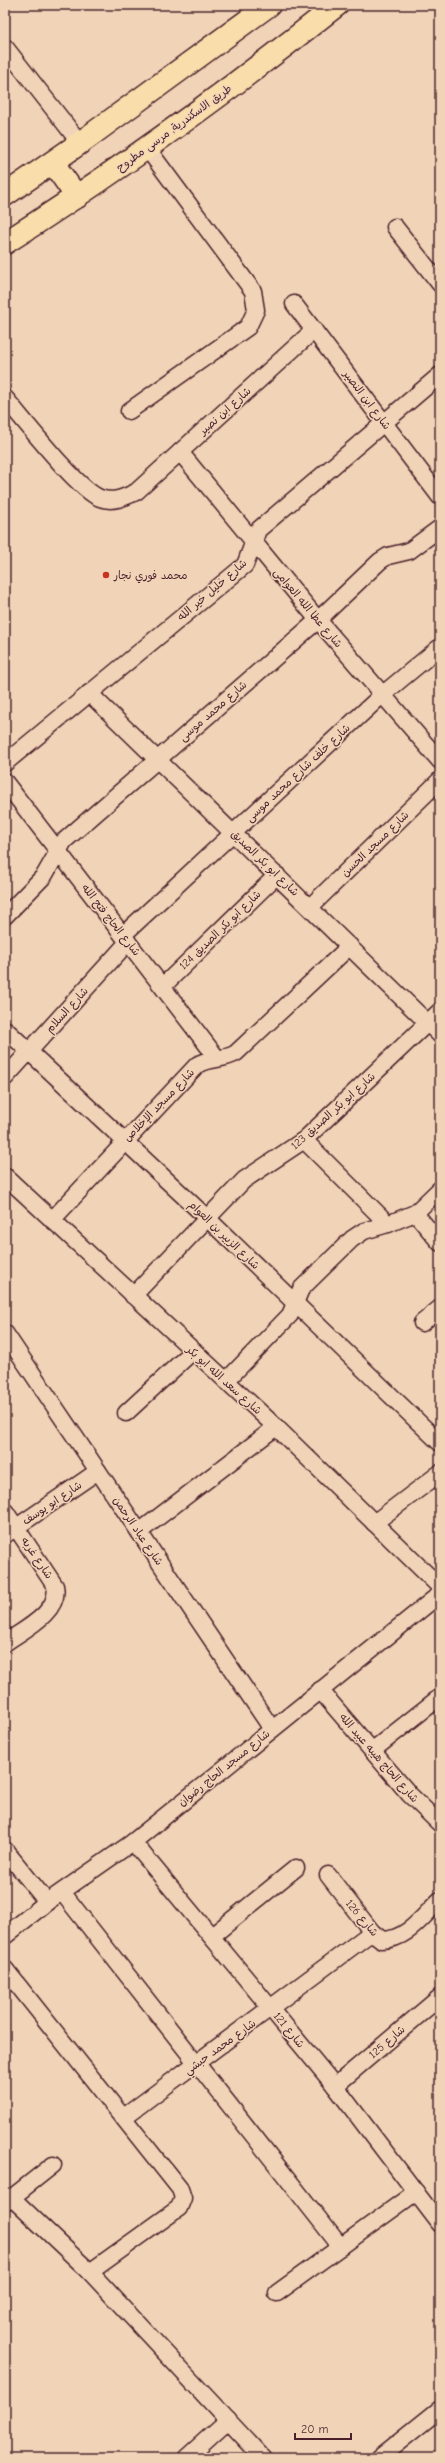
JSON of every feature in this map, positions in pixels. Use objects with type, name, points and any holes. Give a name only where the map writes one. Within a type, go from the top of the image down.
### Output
[{"type":"main road","points":[[5,195],[53,163],[269,5]]},
{"type":"main road","name":"طريق الاسكندرية, مرسى مطروح","points":[[5,243],[78,197],[147,148],[337,5]]},
{"type":"main road","points":[[53,163],[78,197]]},
{"type":"street","points":[[5,47],[80,143]]},
{"type":"street","points":[[129,411],[248,327],[256,310],[254,291],[147,148]]},
{"type":"street","points":[[395,226],[440,284]]},
{"type":"street","name":"شارع ابن النصير","points":[[294,304],[440,497]]},
{"type":"street","name":"شارع ابن نصير","points":[[5,398],[83,488],[92,495],[113,500],[136,492],[314,330]]},
{"type":"street","name":"شارع خليل خير الله","points":[[5,763],[245,565],[250,558],[258,530],[440,375]]},
{"type":"street","name":"شارع عطا الله العوامى","points":[[180,452],[318,620],[440,761]]},
{"type":"street","name":"شارع محمد موسى","points":[[5,916],[52,866],[58,850],[64,841],[318,620],[380,561],[388,556],[409,551],[440,528]]},
{"type":"street","name":"شارع خلف شارع محمد موسى","points":[[126,938],[233,833],[382,695],[440,647]]},
{"type":"street","name":"شارع ابو بكر الصديق","points":[[89,693],[440,1035]]},
{"type":"street","name":"شارع مسجد الحسن","points":[[310,907],[440,780]]},
{"type":"street","name":"شارع الحاج فتح الله","points":[[5,782],[217,1058]]},
{"type":"street","name":"شارع ابو بكر الصديق 124","points":[[163,986],[277,875]]},
{"type":"street","name":"شارع السلام","points":[[5,1078],[30,1052],[126,938]]},
{"type":"street","name":"شارع مسجد الإخلاص","points":[[52,1220],[197,1065],[210,1059],[230,1056],[236,1053],[350,946]]},
{"type":"street","name":"شارع ابو بكر الصديق 123","points":[[133,1296],[244,1180],[304,1140],[440,1011]]},
{"type":"street","name":"شارع الزبير بن العوام","points":[[5,1029],[207,1218],[440,1443]]},
{"type":"street","points":[[304,1140],[388,1224]]},
{"type":"street","name":"شارع سعد الله ابو بكر","points":[[5,1176],[276,1427],[440,1587]]},
{"type":"street","points":[[226,1381],[290,1315],[296,1304],[301,1289],[352,1239],[364,1230],[388,1224],[415,1213],[440,1189]]},
{"type":"street","points":[[415,1213],[440,1243]]},
{"type":"street","points":[[422,1323],[440,1308]]},
{"type":"street","name":"شارع عباد الرحمن","points":[[5,1332],[272,1729]]},
{"type":"street","points":[[126,1413],[193,1351]]},
{"type":"street","points":[[139,1532],[276,1427]]},
{"type":"street","name":"شارع ابو يوسف","points":[[11,1531],[98,1471]]},
{"type":"street","points":[[374,1522],[440,1473]]},
{"type":"street","name":"شارع غربه","points":[[5,1510],[11,1531],[55,1586],[56,1599],[53,1605],[5,1643]]},
{"type":"street","name":"شارع مسجد الحاج رضوان","points":[[5,1936],[47,1902],[133,1842],[440,1594]]},
{"type":"street","name":"شارع الحاج هيبه عبيد الله","points":[[320,1690],[410,1795],[440,1824]]},
{"type":"street","points":[[373,1750],[440,1697]]},
{"type":"street","name":"شارع 121","points":[[133,1842],[335,2086],[440,2224]]},
{"type":"street","points":[[5,1850],[47,1902]]},
{"type":"street","points":[[212,1936],[296,1868]]},
{"type":"street","name":"شارع 126","points":[[328,1875],[372,1932],[382,1940],[392,1940],[403,1935],[440,1900]]},
{"type":"street","points":[[62,1892],[340,2247]]},
{"type":"street","name":"شارع محمد حبشي","points":[[124,2118],[272,2009],[372,1932]]},
{"type":"street","points":[[5,1969],[174,2179],[180,2188],[183,2198],[179,2208],[171,2215],[90,2272]]},
{"type":"street","name":"شارع 125","points":[[335,2086],[440,1997]]},
{"type":"street","points":[[53,2165],[8,2200],[90,2272],[264,2458]]},
{"type":"street","points":[[277,2293],[416,2192]]},
{"type":"street","points":[[379,2458],[396,2453],[440,2409]]},
{"type":"street","points":[[186,2458],[228,2420]]},
{"type":"place","name":"محمد فوري نجار","points":[[106,575]]}]
